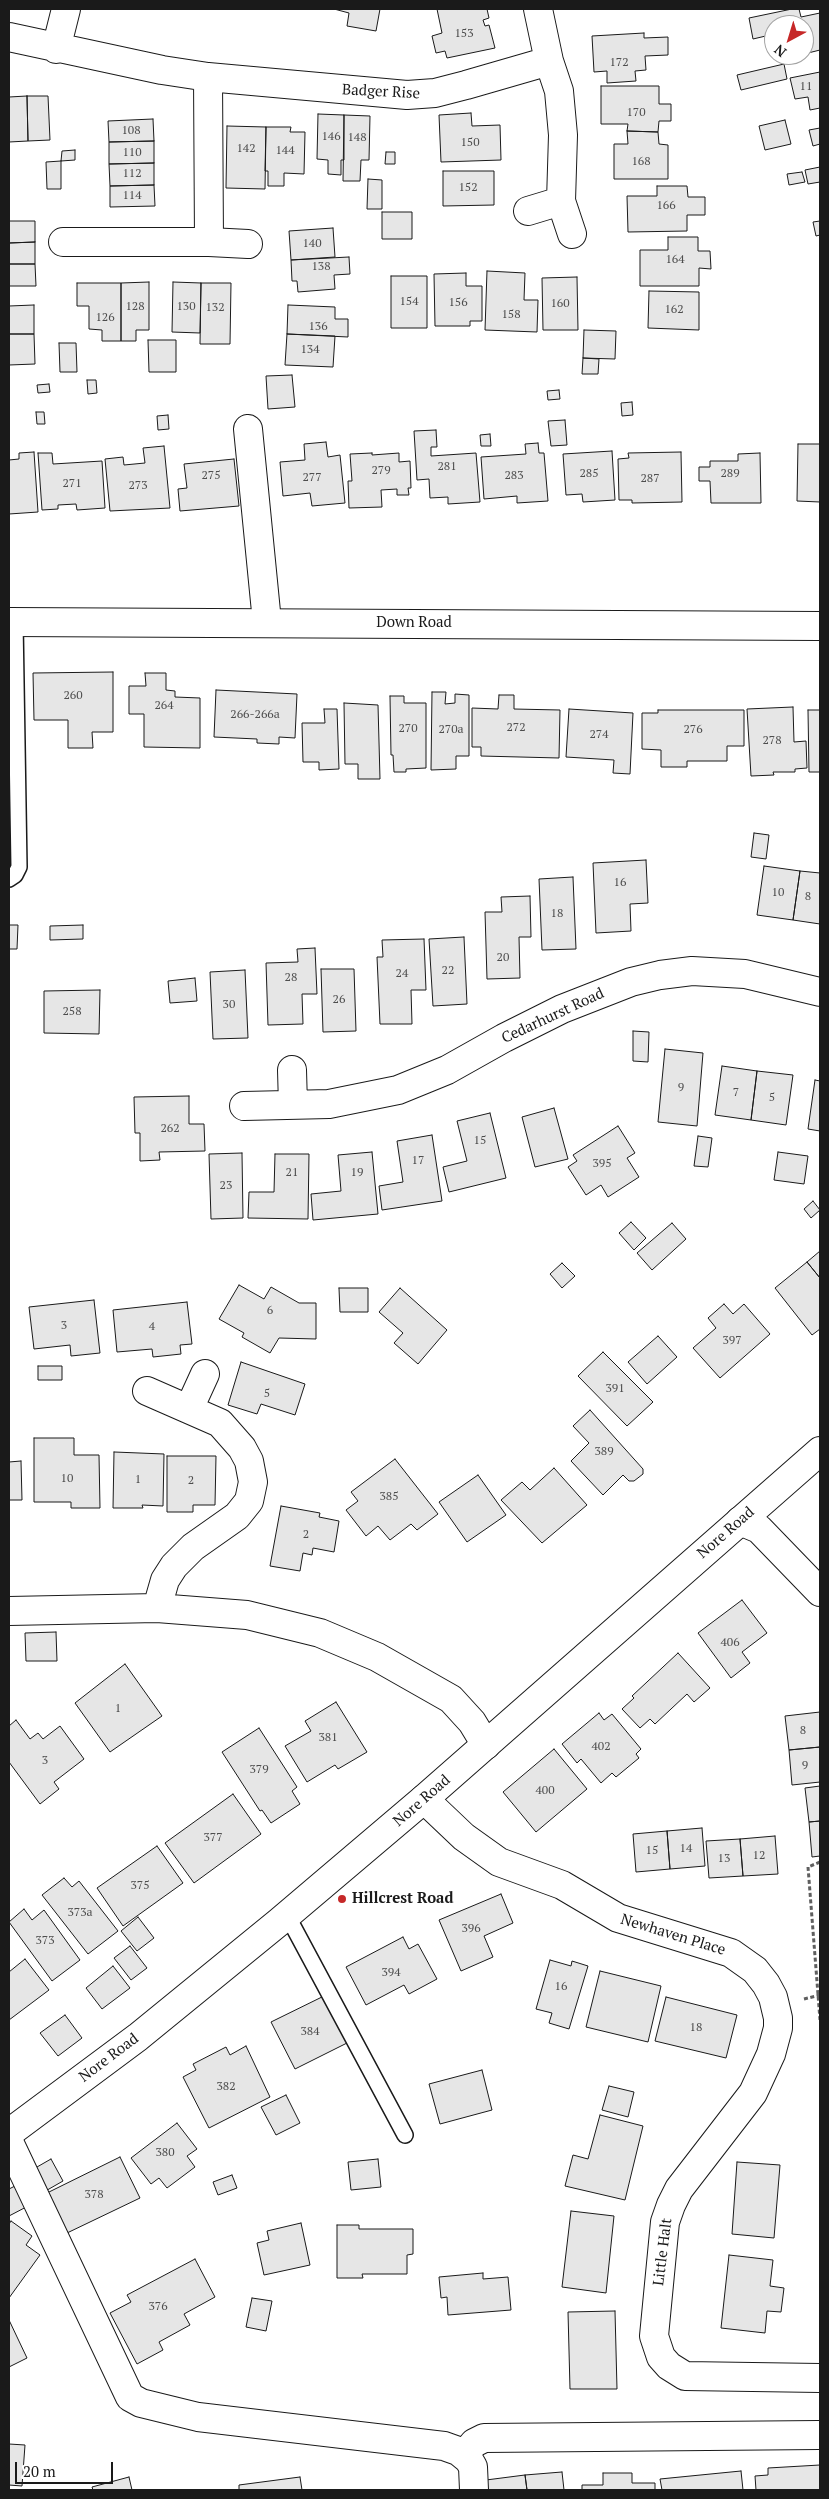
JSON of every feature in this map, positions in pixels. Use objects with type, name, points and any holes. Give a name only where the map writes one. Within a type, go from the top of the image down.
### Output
[{"type":"street","points":[[56,48],[66,9]]},
{"type":"street","points":[[538,9],[549,60],[559,90],[562,113],[561,201],[572,234]]},
{"type":"street","name":"Badger Rise","points":[[9,37],[56,48],[208,77],[352,91],[421,94],[466,85],[549,60]]},
{"type":"street","points":[[208,77],[209,242]]},
{"type":"street","points":[[528,211],[561,201]]},
{"type":"street","points":[[63,242],[209,242],[248,244]]},
{"type":"street","points":[[248,429],[267,622]]},
{"type":"street","name":"Down Road","points":[[12,622],[820,626]]},
{"type":"street","name":"Cedarhurst Road","points":[[244,1106],[341,1102],[370,1097],[416,1083],[447,1070],[504,1038],[562,1009],[631,982],[650,977],[692,971],[718,971],[745,974],[820,992]]},
{"type":"street","points":[[292,1070],[293,1105]]},
{"type":"street","points":[[189,1409],[205,1374]]},
{"type":"street","points":[[147,1391],[220,1423],[232,1435],[249,1461],[253,1487],[249,1500],[237,1516],[193,1548],[174,1566],[165,1580],[157,1608]]},
{"type":"street","name":"Nore Road","points":[[9,2133],[138,2037],[287,1915],[424,1799],[820,1451]]},
{"type":"street","points":[[740,1521],[759,1530],[820,1592]]},
{"type":"street","points":[[9,1611],[157,1608],[247,1616],[328,1637],[377,1657],[451,1699],[472,1722],[486,1745]]},
{"type":"street","name":"Newhaven Place","points":[[424,1799],[464,1838],[499,1862],[562,1885],[618,1918],[731,1953],[755,1970],[766,1984]]},
{"type":"street","name":"Little Halt","points":[[766,1984],[773,1997],[778,2018],[778,2028],[771,2054],[753,2092],[679,2189],[671,2205],[665,2222],[654,2336],[656,2347],[661,2357],[669,2366],[685,2376],[820,2378]]},
{"type":"street","points":[[9,2142],[130,2397],[141,2403],[198,2417],[444,2446],[464,2454],[473,2468],[474,2490]]},
{"type":"street","points":[[464,2454],[474,2443],[484,2438],[819,2434]]},
{"type":"lane","points":[[9,879],[15,875],[19,867],[12,622]]},
{"type":"lane","points":[[287,1915],[405,2135]]},
{"type":"path","points":[[820,1862],[808,1867],[820,1995],[820,2020]]},
{"type":"building","points":[[334,9],[380,9],[376,31],[347,26],[349,13]]},
{"type":"building","points":[[437,9],[487,9],[489,18],[483,20],[485,26],[489,25],[495,48],[447,58],[445,51],[436,53],[432,36],[442,33]]},
{"type":"building","points":[[792,9],[799,9],[800,15],[764,15],[764,36],[753,39],[749,18]]},
{"type":"building","points":[[820,13],[820,50],[814,52],[814,15],[810,15]]},
{"type":"building","points":[[644,33],[644,38],[668,37],[668,55],[645,56],[646,70],[635,71],[636,81],[607,83],[607,71],[594,72],[592,36]]},
{"type":"building","points":[[784,65],[787,79],[741,90],[737,75]]},
{"type":"building","points":[[820,72],[820,108],[810,110],[808,97],[795,99],[790,78]]},
{"type":"building","points":[[601,86],[659,86],[659,104],[671,104],[671,121],[659,121],[658,132],[627,131],[628,124],[601,124]]},
{"type":"building","points":[[27,96],[48,96],[50,140],[28,141]]},
{"type":"building","points":[[27,96],[28,141],[9,142],[9,97]]},
{"type":"building","points":[[471,113],[472,126],[500,125],[501,160],[441,162],[439,115]]},
{"type":"building","points":[[318,114],[344,115],[344,160],[341,160],[341,175],[328,174],[328,160],[317,159]]},
{"type":"building","points":[[344,115],[370,116],[369,160],[361,160],[360,181],[343,181]]},
{"type":"building","points":[[153,119],[154,141],[109,142],[108,121]]},
{"type":"building","points":[[785,120],[791,144],[765,150],[759,126]]},
{"type":"building","points":[[227,126],[266,127],[265,189],[226,188]]},
{"type":"building","points":[[266,127],[291,127],[290,132],[305,132],[304,174],[284,173],[284,186],[268,186],[268,171],[265,171]]},
{"type":"building","points":[[820,128],[820,144],[813,146],[809,130]]},
{"type":"building","points":[[627,131],[658,132],[659,144],[668,145],[668,179],[614,179],[614,144],[628,144]]},
{"type":"building","points":[[154,141],[154,163],[109,164],[109,142]]},
{"type":"building","points":[[75,150],[75,160],[61,161],[62,151]]},
{"type":"building","points":[[386,152],[395,152],[395,164],[385,164]]},
{"type":"building","points":[[61,161],[61,189],[47,189],[46,162]]},
{"type":"building","points":[[154,163],[154,185],[110,186],[109,164]]},
{"type":"building","points":[[820,167],[820,182],[808,184],[805,170]]},
{"type":"building","points":[[443,171],[494,171],[494,205],[443,206]]},
{"type":"building","points":[[802,172],[805,182],[789,185],[787,174]]},
{"type":"building","points":[[368,179],[382,180],[382,209],[367,209]]},
{"type":"building","points":[[154,185],[155,206],[110,207],[110,186]]},
{"type":"building","points":[[657,186],[687,186],[688,197],[705,197],[705,215],[687,215],[687,231],[628,232],[627,196],[657,196]]},
{"type":"building","points":[[382,212],[412,212],[412,239],[382,239]]},
{"type":"building","points":[[9,221],[35,221],[35,242],[9,243]]},
{"type":"building","points":[[820,221],[820,235],[816,236],[813,222]]},
{"type":"building","points":[[333,228],[335,257],[291,260],[289,231]]},
{"type":"building","points":[[668,237],[698,237],[698,251],[710,251],[711,269],[699,268],[699,286],[640,286],[640,250],[668,250]]},
{"type":"building","points":[[35,242],[35,264],[9,264],[9,243]]},
{"type":"building","points":[[349,257],[350,274],[334,275],[335,289],[298,292],[297,281],[292,281],[291,260]]},
{"type":"building","points":[[9,264],[35,264],[36,286],[9,286]]},
{"type":"building","points":[[487,271],[525,273],[524,300],[538,300],[537,332],[485,330]]},
{"type":"building","points":[[466,273],[466,286],[482,286],[482,321],[470,321],[470,326],[435,326],[434,274]]},
{"type":"building","points":[[391,276],[427,276],[427,328],[391,328]]},
{"type":"building","points":[[577,277],[578,330],[543,330],[542,278]]},
{"type":"building","points":[[149,282],[149,330],[136,330],[136,341],[121,341],[121,283]]},
{"type":"building","points":[[173,282],[201,283],[200,333],[172,332]]},
{"type":"building","points":[[77,283],[121,283],[121,341],[102,341],[102,330],[89,329],[89,306],[77,306]]},
{"type":"building","points":[[201,283],[231,283],[230,344],[200,344]]},
{"type":"building","points":[[649,291],[699,292],[699,330],[648,328]]},
{"type":"building","points":[[34,305],[34,334],[9,334],[9,306]]},
{"type":"building","points":[[288,305],[335,307],[335,319],[348,319],[348,337],[287,334]]},
{"type":"building","points":[[584,330],[616,331],[615,359],[583,358]]},
{"type":"building","points":[[9,334],[34,334],[35,364],[9,365]]},
{"type":"building","points":[[287,334],[335,336],[333,367],[285,365]]},
{"type":"building","points":[[148,340],[176,340],[176,372],[149,372]]},
{"type":"building","points":[[59,343],[76,343],[77,372],[60,372]]},
{"type":"building","points":[[583,358],[599,359],[598,374],[582,374]]},
{"type":"building","points":[[292,375],[295,407],[268,409],[266,376]]},
{"type":"building","points":[[87,380],[96,380],[97,393],[88,394]]},
{"type":"building","points":[[49,384],[50,392],[38,393],[37,385]]},
{"type":"building","points":[[559,390],[560,399],[548,400],[547,391]]},
{"type":"building","points":[[632,402],[633,415],[622,416],[621,403]]},
{"type":"building","points":[[36,412],[44,412],[45,424],[37,424]]},
{"type":"building","points":[[168,415],[169,429],[158,430],[157,416]]},
{"type":"building","points":[[565,420],[567,445],[551,446],[548,421]]},
{"type":"building","points":[[436,430],[437,447],[431,447],[431,456],[476,453],[480,502],[448,504],[448,497],[430,498],[429,479],[417,480],[414,431]]},
{"type":"building","points":[[490,434],[491,446],[481,446],[480,435]]},
{"type":"building","points":[[326,442],[328,457],[340,455],[345,503],[312,506],[310,493],[283,496],[280,462],[305,460],[304,444]]},
{"type":"building","points":[[538,443],[539,453],[544,453],[548,501],[517,503],[517,496],[484,499],[481,457],[526,454],[525,444]]},
{"type":"building","points":[[798,444],[820,444],[820,502],[797,501]]},
{"type":"building","points":[[164,446],[170,508],[110,511],[105,459],[123,457],[124,465],[145,463],[143,448]]},
{"type":"building","points":[[612,451],[615,500],[583,502],[582,494],[566,495],[563,454]]},
{"type":"building","points":[[34,452],[38,512],[9,514],[9,460],[19,459],[19,453]]},
{"type":"building","points":[[681,452],[682,502],[632,503],[632,500],[619,500],[618,459],[629,458],[628,453]]},
{"type":"building","points":[[38,453],[52,453],[53,464],[102,461],[105,508],[77,510],[76,504],[58,505],[58,509],[42,510]]},
{"type":"building","points":[[372,453],[372,455],[399,453],[399,462],[410,461],[411,488],[408,488],[409,495],[397,495],[397,489],[381,490],[382,507],[349,508],[348,481],[352,481],[350,454]]},
{"type":"building","points":[[760,453],[761,503],[711,503],[710,481],[699,481],[699,467],[710,467],[710,461],[738,461],[738,454]]},
{"type":"building","points":[[234,459],[239,506],[180,511],[178,489],[187,488],[184,464]]},
{"type":"building","points":[[113,672],[113,732],[92,732],[93,748],[68,748],[68,720],[34,720],[33,673]]},
{"type":"building","points":[[145,673],[166,673],[166,690],[175,691],[175,697],[200,698],[200,748],[144,747],[144,714],[129,714],[129,686],[146,686]]},
{"type":"building","points":[[216,690],[297,694],[295,738],[279,737],[279,744],[257,743],[257,739],[214,737]]},
{"type":"building","points":[[432,692],[446,692],[445,704],[455,703],[455,694],[469,695],[469,756],[456,756],[456,769],[431,770]]},
{"type":"building","points":[[499,695],[514,695],[514,709],[560,710],[559,758],[481,756],[481,747],[472,747],[472,708],[498,709]]},
{"type":"building","points":[[390,696],[404,696],[404,703],[426,703],[426,768],[394,772],[393,755],[391,755]]},
{"type":"building","points":[[344,703],[378,705],[380,779],[358,779],[358,764],[345,764]]},
{"type":"building","points":[[793,707],[794,742],[806,741],[807,768],[795,769],[795,772],[773,772],[774,775],[751,776],[747,709]]},
{"type":"building","points":[[324,709],[337,709],[339,769],[319,770],[319,762],[303,762],[302,723],[325,723]]},
{"type":"building","points":[[569,709],[633,713],[630,774],[613,773],[614,760],[566,757]]},
{"type":"building","points":[[658,710],[744,710],[744,746],[727,746],[727,761],[687,761],[687,767],[661,767],[661,750],[642,749],[642,713],[658,713]]},
{"type":"building","points":[[808,710],[820,710],[820,772],[809,772]]},
{"type":"building","points":[[754,833],[769,835],[766,859],[751,857]]},
{"type":"building","points":[[646,860],[648,903],[630,904],[631,931],[596,933],[593,863]]},
{"type":"building","points":[[764,866],[800,871],[793,920],[757,915]]},
{"type":"building","points":[[800,871],[820,873],[820,924],[793,920]]},
{"type":"building","points":[[573,877],[576,949],[542,950],[539,879]]},
{"type":"building","points":[[530,896],[531,937],[519,937],[520,978],[487,979],[485,912],[502,912],[501,897]]},
{"type":"building","points":[[9,925],[18,925],[17,949],[9,949]]},
{"type":"building","points":[[83,925],[83,939],[50,940],[50,926]]},
{"type":"building","points":[[464,937],[467,1004],[433,1006],[429,939]]},
{"type":"building","points":[[424,939],[426,990],[411,990],[412,1024],[380,1024],[377,957],[383,957],[382,940]]},
{"type":"building","points":[[315,948],[317,994],[302,994],[303,1024],[268,1025],[266,963],[298,962],[297,949]]},
{"type":"building","points":[[321,969],[354,969],[356,1031],[323,1032]]},
{"type":"building","points":[[245,970],[248,1038],[213,1039],[210,972]]},
{"type":"building","points":[[195,978],[197,1001],[170,1003],[168,981]]},
{"type":"building","points":[[100,990],[99,1034],[44,1033],[44,991]]},
{"type":"building","points":[[633,1031],[649,1032],[648,1062],[633,1061]]},
{"type":"building","points":[[665,1049],[703,1053],[697,1126],[658,1122]]},
{"type":"building","points":[[722,1066],[757,1071],[751,1120],[715,1115]]},
{"type":"building","points":[[757,1071],[793,1075],[786,1125],[751,1120]]},
{"type":"building","points":[[815,1080],[820,1081],[820,1131],[808,1129]]},
{"type":"building","points":[[189,1096],[189,1124],[204,1124],[205,1151],[159,1152],[160,1160],[140,1161],[140,1133],[135,1133],[134,1097]]},
{"type":"building","points":[[554,1108],[568,1159],[535,1167],[522,1117]]},
{"type":"building","points":[[490,1113],[506,1178],[449,1192],[443,1167],[467,1161],[457,1121]]},
{"type":"building","points":[[618,1126],[635,1153],[627,1158],[639,1177],[608,1197],[601,1185],[586,1195],[568,1167],[577,1161],[573,1155]]},
{"type":"building","points":[[432,1135],[442,1201],[382,1210],[379,1186],[403,1182],[397,1141]]},
{"type":"building","points":[[698,1136],[712,1138],[708,1167],[694,1166]]},
{"type":"building","points":[[372,1152],[378,1214],[313,1220],[311,1194],[341,1191],[338,1155]]},
{"type":"building","points":[[778,1152],[808,1156],[804,1184],[774,1180]]},
{"type":"building","points":[[242,1153],[243,1218],[211,1219],[209,1154]]},
{"type":"building","points":[[275,1154],[309,1154],[308,1219],[248,1218],[249,1192],[274,1192]]},
{"type":"building","points":[[813,1201],[820,1210],[811,1218],[804,1209]]},
{"type":"building","points":[[631,1222],[646,1238],[634,1250],[619,1233]]},
{"type":"building","points":[[672,1223],[686,1239],[652,1270],[637,1253]]},
{"type":"building","points":[[820,1251],[820,1278],[807,1262]]},
{"type":"building","points":[[807,1262],[820,1278],[820,1329],[812,1335],[775,1288]]},
{"type":"building","points":[[562,1263],[575,1276],[562,1288],[550,1274]]},
{"type":"building","points":[[239,1285],[264,1299],[271,1287],[299,1303],[316,1303],[316,1339],[279,1338],[270,1353],[242,1337],[244,1333],[219,1319]]},
{"type":"building","points":[[339,1288],[368,1288],[368,1312],[340,1312]]},
{"type":"building","points":[[400,1288],[447,1330],[418,1364],[394,1343],[403,1333],[379,1312]]},
{"type":"building","points":[[94,1300],[100,1353],[71,1356],[70,1345],[34,1349],[29,1307]]},
{"type":"building","points":[[187,1302],[192,1344],[180,1345],[181,1354],[153,1357],[152,1349],[117,1352],[113,1310]]},
{"type":"building","points":[[724,1304],[733,1314],[744,1304],[770,1334],[720,1378],[693,1348],[716,1328],[708,1318]]},
{"type":"building","points":[[658,1336],[677,1357],[647,1384],[628,1362]]},
{"type":"building","points":[[603,1352],[653,1402],[627,1426],[578,1376]]},
{"type":"building","points":[[241,1362],[305,1384],[295,1415],[261,1404],[257,1414],[228,1405]]},
{"type":"building","points":[[38,1366],[62,1366],[62,1380],[38,1380]]},
{"type":"building","points":[[590,1410],[643,1469],[643,1474],[634,1481],[629,1481],[623,1475],[603,1495],[571,1461],[589,1443],[573,1426]]},
{"type":"building","points":[[34,1438],[74,1438],[74,1455],[99,1455],[100,1508],[71,1508],[71,1502],[34,1502]]},
{"type":"building","points":[[114,1452],[164,1454],[163,1506],[142,1505],[143,1508],[113,1508]]},
{"type":"building","points":[[167,1456],[216,1456],[215,1505],[193,1505],[193,1512],[167,1512]]},
{"type":"building","points":[[395,1459],[438,1514],[417,1530],[411,1524],[390,1540],[378,1526],[366,1536],[346,1510],[358,1501],[351,1492]]},
{"type":"building","points":[[21,1461],[22,1500],[9,1500],[9,1462]]},
{"type":"building","points":[[554,1468],[587,1505],[542,1543],[501,1500],[522,1482],[530,1490]]},
{"type":"building","points":[[478,1475],[506,1515],[467,1542],[439,1502]]},
{"type":"building","points":[[281,1506],[320,1513],[319,1517],[339,1521],[334,1552],[313,1548],[312,1555],[303,1553],[300,1571],[270,1566]]},
{"type":"building","points":[[742,1600],[767,1633],[742,1652],[750,1663],[731,1678],[698,1633]]},
{"type":"building","points":[[56,1632],[57,1661],[26,1661],[25,1633]]},
{"type":"building","points":[[678,1653],[710,1688],[694,1702],[687,1694],[655,1724],[650,1719],[640,1728],[622,1709],[634,1698],[632,1696]]},
{"type":"building","points":[[125,1664],[162,1716],[110,1752],[75,1703]]},
{"type":"building","points":[[336,1702],[367,1752],[338,1769],[335,1765],[307,1782],[285,1746],[311,1731],[305,1721]]},
{"type":"building","points":[[820,1712],[820,1747],[789,1750],[785,1716]]},
{"type":"building","points":[[599,1713],[604,1720],[612,1714],[641,1749],[636,1754],[639,1758],[616,1777],[612,1773],[601,1783],[581,1759],[577,1763],[562,1744]]},
{"type":"building","points":[[16,1720],[30,1739],[38,1733],[43,1739],[60,1726],[84,1759],[54,1782],[59,1789],[40,1804],[9,1762],[9,1726]]},
{"type":"building","points":[[259,1728],[297,1787],[292,1791],[300,1804],[271,1823],[262,1810],[260,1811],[222,1752]]},
{"type":"building","points":[[820,1747],[820,1782],[792,1785],[789,1750]]},
{"type":"building","points":[[554,1749],[587,1789],[536,1832],[503,1792]]},
{"type":"building","points":[[820,1786],[820,1821],[809,1822],[805,1788]]},
{"type":"building","points":[[233,1794],[261,1834],[194,1883],[165,1843]]},
{"type":"building","points":[[820,1821],[820,1856],[812,1857],[809,1822]]},
{"type":"building","points":[[702,1828],[705,1866],[670,1869],[667,1831]]},
{"type":"building","points":[[667,1831],[670,1869],[636,1872],[633,1834]]},
{"type":"building","points":[[775,1836],[778,1874],[743,1876],[740,1839]]},
{"type":"building","points":[[740,1839],[743,1876],[709,1878],[706,1841]]},
{"type":"building","points":[[157,1846],[183,1883],[123,1926],[97,1888]]},
{"type":"building","points":[[64,1878],[72,1887],[79,1881],[118,1931],[88,1954],[42,1895]]},
{"type":"building","points":[[501,1894],[513,1923],[484,1936],[493,1957],[461,1971],[439,1920]]},
{"type":"building","points":[[24,1909],[32,1920],[44,1910],[80,1960],[52,1981],[9,1922]]},
{"type":"building","points":[[138,1917],[154,1938],[137,1951],[121,1931]]},
{"type":"building","points":[[403,1937],[409,1949],[418,1944],[437,1979],[409,1994],[404,1985],[366,2005],[346,1967]]},
{"type":"building","points":[[130,1946],[147,1968],[131,1980],[114,1958]]},
{"type":"building","points":[[25,1959],[49,1990],[9,2020],[9,1972]]},
{"type":"building","points":[[550,1960],[571,1966],[572,1961],[588,1966],[569,2029],[549,2023],[552,2013],[536,2009]]},
{"type":"building","points":[[113,1966],[130,1988],[102,2009],[86,1988]]},
{"type":"building","points":[[600,1971],[661,1986],[648,2042],[586,2027]]},
{"type":"building","points":[[326,1995],[349,2042],[295,2069],[271,2022]]},
{"type":"building","points":[[666,1997],[737,2015],[726,2058],[655,2041]]},
{"type":"building","points":[[65,2015],[82,2038],[58,2056],[40,2033]]},
{"type":"building","points":[[246,2046],[270,2097],[209,2128],[183,2077],[196,2070],[193,2064],[226,2047],[230,2055]]},
{"type":"building","points":[[482,2070],[492,2110],[440,2124],[429,2084]]},
{"type":"building","points":[[609,2086],[634,2092],[628,2117],[602,2110]]},
{"type":"building","points":[[286,2095],[300,2123],[276,2135],[261,2107]]},
{"type":"building","points":[[600,2115],[643,2126],[625,2200],[565,2186],[573,2155],[588,2159]]},
{"type":"building","points":[[177,2123],[197,2149],[187,2156],[195,2167],[167,2188],[159,2178],[151,2184],[131,2158]]},
{"type":"building","points":[[120,2157],[140,2198],[67,2233],[47,2193]]},
{"type":"building","points":[[51,2159],[63,2181],[42,2193],[30,2171]]},
{"type":"building","points":[[378,2159],[381,2187],[351,2190],[348,2162]]},
{"type":"building","points":[[737,2162],[780,2165],[774,2238],[732,2234]]},
{"type":"building","points":[[232,2175],[237,2188],[218,2195],[213,2182]]},
{"type":"building","points":[[19,2184],[30,2205],[9,2216],[9,2189]]},
{"type":"building","points":[[571,2211],[614,2216],[606,2293],[562,2287]]},
{"type":"building","points":[[11,2221],[32,2236],[26,2245],[40,2255],[9,2298],[9,2224]]},
{"type":"building","points":[[301,2223],[310,2265],[264,2275],[257,2243],[269,2240],[267,2231]]},
{"type":"building","points":[[337,2225],[359,2225],[359,2229],[413,2229],[413,2254],[407,2255],[407,2274],[362,2274],[363,2278],[337,2278]]},
{"type":"building","points":[[729,2255],[773,2260],[770,2286],[784,2288],[781,2312],[767,2311],[765,2333],[721,2328]]},
{"type":"building","points":[[195,2259],[215,2297],[184,2314],[190,2325],[159,2342],[163,2350],[137,2364],[110,2313],[131,2302],[127,2295]]},
{"type":"building","points":[[483,2273],[483,2279],[508,2277],[511,2310],[448,2315],[447,2297],[441,2298],[439,2277]]},
{"type":"building","points":[[252,2298],[272,2301],[266,2331],[246,2327]]},
{"type":"building","points":[[615,2311],[617,2389],[570,2389],[568,2312]]},
{"type":"building","points":[[9,2320],[27,2358],[9,2367]]},
{"type":"building","points":[[9,2444],[25,2445],[22,2486],[9,2485]]},
{"type":"building","points":[[820,2465],[820,2490],[756,2490],[755,2476],[768,2475],[768,2468]]},
{"type":"building","points":[[741,2471],[743,2490],[662,2490],[660,2479]]},
{"type":"building","points":[[562,2472],[564,2490],[527,2490],[525,2475]]},
{"type":"building","points":[[603,2473],[632,2473],[632,2483],[655,2483],[655,2490],[582,2490],[582,2485],[603,2485]]},
{"type":"building","points":[[525,2475],[527,2490],[487,2490],[486,2480]]},
{"type":"building","points":[[129,2477],[132,2490],[93,2490],[92,2487]]},
{"type":"building","points":[[300,2477],[302,2490],[239,2490],[239,2485]]},
{"type":"place","name":"Hillcrest Road","points":[[342,1899]]}]
